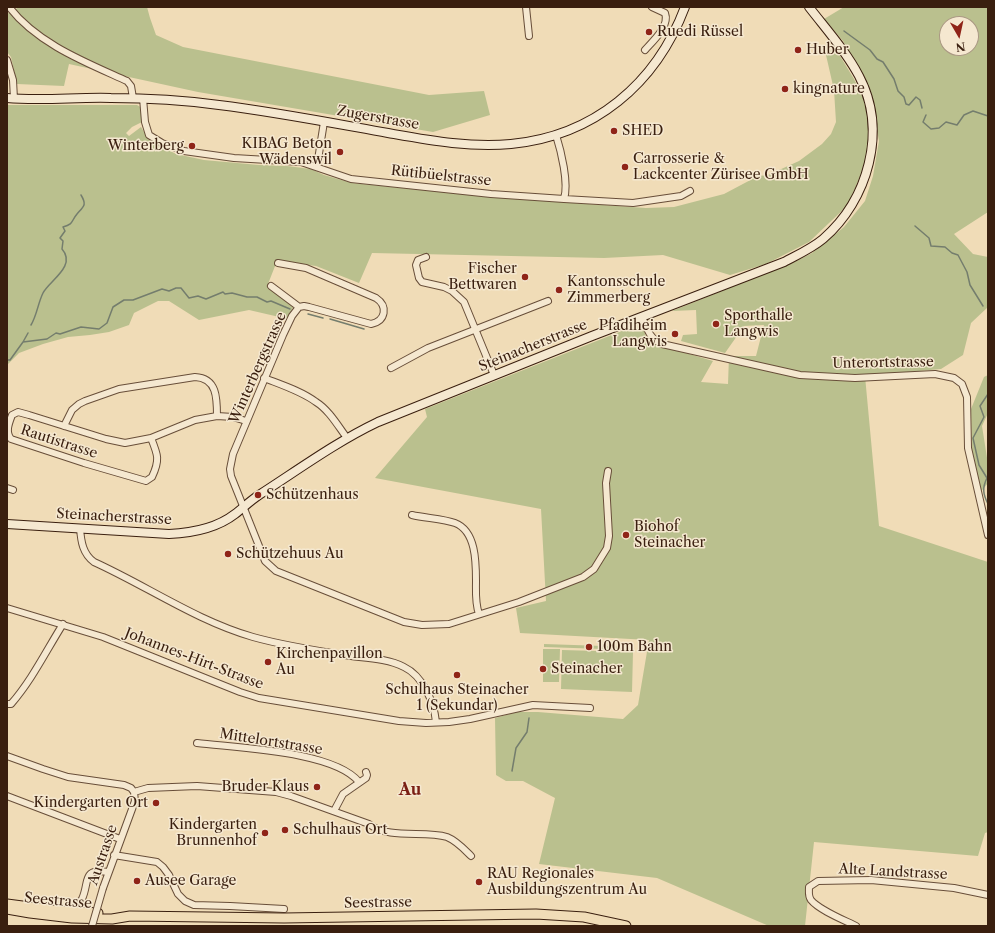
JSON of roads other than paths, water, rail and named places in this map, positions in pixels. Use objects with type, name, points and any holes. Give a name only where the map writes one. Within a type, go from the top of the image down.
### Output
[{"type":"main road","name":"Seestrasse","points":[[7,904],[64,911],[112,913],[130,916],[284,918],[536,914],[584,918],[626,926]]},
{"type":"main road","name":"Seestrasse","points":[[7,909],[41,915],[78,918],[112,919],[130,916]]},
{"type":"street","points":[[9,7],[30,29],[58,48],[78,60],[127,82],[131,86],[133,98]]},
{"type":"street","points":[[526,7],[529,36]]},
{"type":"street","points":[[646,50],[662,29],[666,16],[665,13],[652,7]]},
{"type":"street","name":"Zugerstrasse","points":[[10,99],[143,98],[183,101],[229,106],[422,139],[473,144],[509,144],[538,140],[556,134],[593,119],[615,104],[637,84],[655,64],[668,44],[685,7]]},
{"type":"street","name":"Steinacherstrasse","points":[[7,524],[160,534],[187,532],[220,523],[235,514],[254,498],[347,438],[397,414],[784,262],[806,251],[831,232],[852,205],[866,174],[871,154],[872,127],[869,102],[854,67],[809,7]]},
{"type":"street","points":[[7,60],[13,80],[10,99]]},
{"type":"street","name":"Rütibüelstrasse","points":[[143,98],[145,122],[149,135],[156,140],[174,148],[191,152],[234,158],[301,162],[317,166],[326,171],[351,179],[491,194],[633,203],[681,196],[690,191]]},
{"type":"street","points":[[317,166],[324,122]]},
{"type":"street","points":[[556,134],[560,148],[566,187],[564,199]]},
{"type":"street","points":[[426,257],[418,260],[416,265],[420,281],[452,291],[464,302],[494,375]]},
{"type":"street","name":"Winterbergstrasse","points":[[278,263],[306,268],[376,298],[382,303],[384,310],[383,316],[379,321],[371,324],[309,307],[299,307],[292,316],[283,334],[246,421],[233,454],[230,469],[235,488],[265,561],[276,571],[404,622],[422,625],[449,624],[571,583],[594,569],[607,548],[609,536],[606,495],[608,471]]},
{"type":"street","points":[[271,286],[299,307]]},
{"type":"street","points":[[391,368],[428,348],[548,301]]},
{"type":"street","name":"Unterortstrasse","points":[[642,317],[650,335],[662,344],[800,375],[855,378],[935,374],[954,378],[962,384],[966,397],[968,448],[988,535]]},
{"type":"street","points":[[64,426],[72,410],[85,401],[119,389],[195,377],[203,378],[211,383],[214,388],[217,416]]},
{"type":"street","points":[[264,378],[317,402],[327,412],[347,438]]},
{"type":"street","name":"Rautistrasse","points":[[18,412],[29,414],[116,442],[134,442],[151,438],[157,454],[158,462],[152,478],[146,481],[11,439],[8,434],[8,429],[12,415],[18,412]]},
{"type":"street","points":[[151,438],[195,420],[217,416],[233,417],[246,421]]},
{"type":"street","points":[[412,515],[456,523],[466,531],[473,547],[476,577],[476,603],[479,614]]},
{"type":"street","points":[[80,528],[85,552],[94,562],[216,624],[245,635],[274,643],[385,661],[404,666],[415,674],[423,684],[433,709],[436,722]]},
{"type":"street","name":"Johannes-Hirt-Strasse","points":[[7,608],[98,635],[127,649],[259,698],[398,721],[436,722],[470,719],[533,705],[590,708]]},
{"type":"street","points":[[9,704],[19,696],[63,624]]},
{"type":"street","name":"Mittelortstrasse","points":[[197,742],[260,750],[319,761],[338,767],[357,779],[359,782]]},
{"type":"street","points":[[7,756],[68,777],[124,785],[131,788],[134,792],[140,789],[148,788],[197,786],[259,790],[291,796],[385,831],[447,837],[460,844],[471,856]]},
{"type":"street","points":[[334,811],[343,794],[366,778],[368,775],[366,772]]},
{"type":"street","name":"Austrasse","points":[[92,926],[108,872],[135,801],[134,792]]},
{"type":"street","points":[[7,796],[120,839]]},
{"type":"street","points":[[114,855],[157,862],[169,874],[178,894],[185,901],[194,905],[284,909]]},
{"type":"street","points":[[64,911],[82,899],[87,880],[91,873],[96,871],[108,872]]},
{"type":"street","name":"Alte Landstrasse","points":[[856,926],[831,914],[810,899],[808,893],[809,887],[818,881],[871,880],[954,888],[988,895]]},
{"type":"street","points":[[82,899],[85,906],[93,913]]},
{"type":"waterway","points":[[844,31],[870,50],[877,59],[883,62],[894,79],[898,91],[904,97],[906,104],[909,105],[916,97],[920,100],[922,108]]},
{"type":"waterway","points":[[926,115],[923,122],[931,129],[939,128],[946,122],[957,125],[964,115],[973,111],[988,116]]},
{"type":"waterway","points":[[31,325],[43,293],[64,267],[66,255],[62,249],[63,241],[60,238],[65,231],[63,227],[71,223],[84,205],[81,195]]},
{"type":"waterway","points":[[915,226],[929,238],[931,246],[945,247],[952,253],[958,255],[967,272],[970,285],[983,306]]},
{"type":"waterway","points":[[23,342],[47,339],[56,333],[60,334],[81,327],[99,329],[107,323],[113,307],[124,300],[133,300],[162,289],[169,291],[176,288],[181,288],[189,298],[198,296],[206,299],[223,292],[225,294],[232,293],[247,297],[257,297],[267,302],[271,301],[290,309]]},
{"type":"waterway","points":[[308,314],[323,318]]},
{"type":"waterway","points":[[330,319],[364,329]]},
{"type":"waterway","points":[[7,360],[10,360],[28,333]]},
{"type":"waterway","points":[[988,394],[980,406],[984,417],[973,438],[979,465],[987,478],[984,485],[984,491],[988,504]]},
{"type":"waterway","points":[[512,771],[516,748],[527,732],[529,718]]},
{"type":"place","name":"Ruedi Rüssel","points":[[649,32]]},
{"type":"place","name":"Huber","points":[[798,50]]},
{"type":"place","name":"kingnature","points":[[785,89]]},
{"type":"place","name":"SHED","points":[[614,131]]},
{"type":"place","name":"Winterberg","points":[[192,146]]},
{"type":"place","name":"KIBAG Beton Wädenswil","points":[[340,152]]},
{"type":"place","name":"Carrosserie & Lackcenter Zürisee GmbH","points":[[625,167]]},
{"type":"place","name":"Fischer Bettwaren","points":[[525,277]]},
{"type":"place","name":"Kantonsschule Zimmerberg","points":[[559,290]]},
{"type":"place","name":"Sporthalle Langwis","points":[[716,324]]},
{"type":"place","name":"Pfadiheim Langwis","points":[[675,334]]},
{"type":"place","name":"Schützenhaus","points":[[258,495]]},
{"type":"place","name":"Biohof Steinacher","points":[[626,535]]},
{"type":"place","name":"Schützehuus Au","points":[[228,554]]},
{"type":"place","name":"100m Bahn","points":[[589,647]]},
{"type":"place","name":"Kirchenpavillon Au","points":[[268,662]]},
{"type":"place","name":"Steinacher","points":[[543,669]]},
{"type":"place","name":"Schulhaus Steinacher 1 (Sekundar)","points":[[457,675]]},
{"type":"place","name":"Bruder Klaus","points":[[317,787]]},
{"type":"place","name":"Kindergarten Ort","points":[[156,803]]},
{"type":"place","name":"Schulhaus Ort","points":[[285,830]]},
{"type":"place","name":"Kindergarten Brunnenhof","points":[[265,833]]},
{"type":"place","name":"Ausee Garage","points":[[137,881]]},
{"type":"place","name":"RAU Regionales Ausbildungszentrum Au","points":[[479,882]]},
{"type":"district","name":"Au","points":[[410,790]]}]
